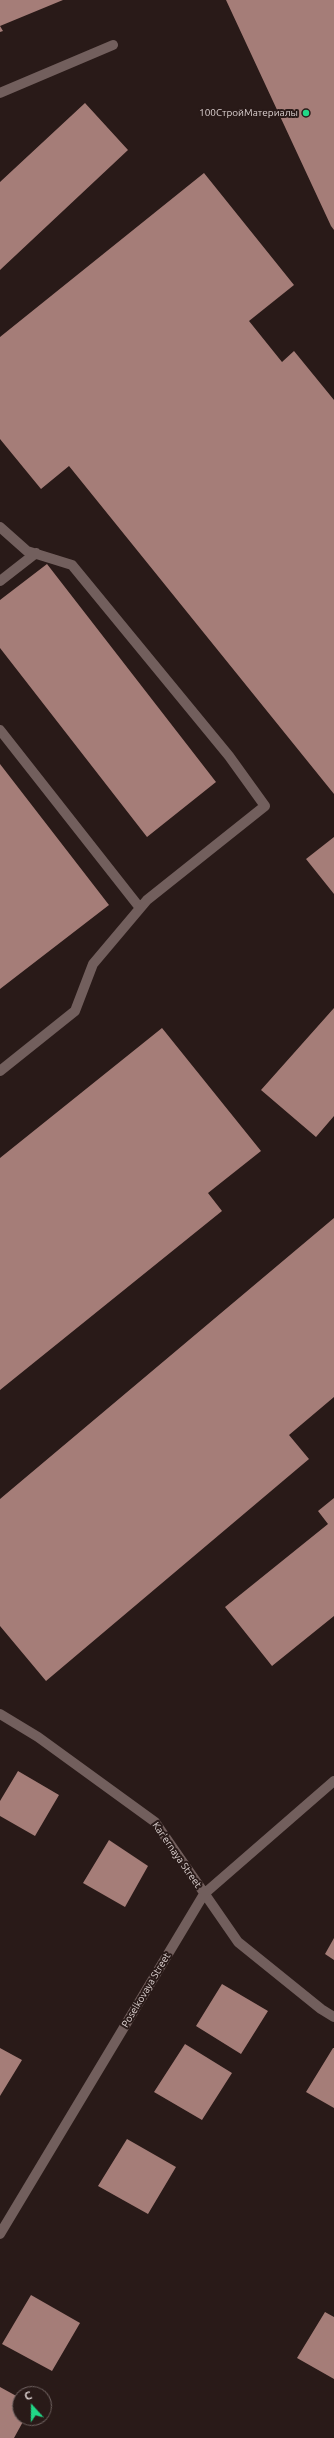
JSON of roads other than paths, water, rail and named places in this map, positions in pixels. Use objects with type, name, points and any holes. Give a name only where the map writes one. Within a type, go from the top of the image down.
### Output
[{"type":"street","points":[[0,93],[113,45]]},
{"type":"street","points":[[0,527],[28,551],[72,565],[229,756],[265,806],[147,900],[93,964],[75,1011],[0,1071]]},
{"type":"street","points":[[0,582],[36,554]]},
{"type":"street","points":[[0,730],[140,908]]},
{"type":"street","name":"Kar'ernaya Street","points":[[0,1714],[38,1736],[155,1822],[238,1942],[321,2009],[334,2017]]},
{"type":"street","name":"Poselkovaya Street","points":[[0,2234],[204,1894],[334,1781]]},
{"type":"place","name":"100СтройМатериалы","points":[[306,113]]}]
